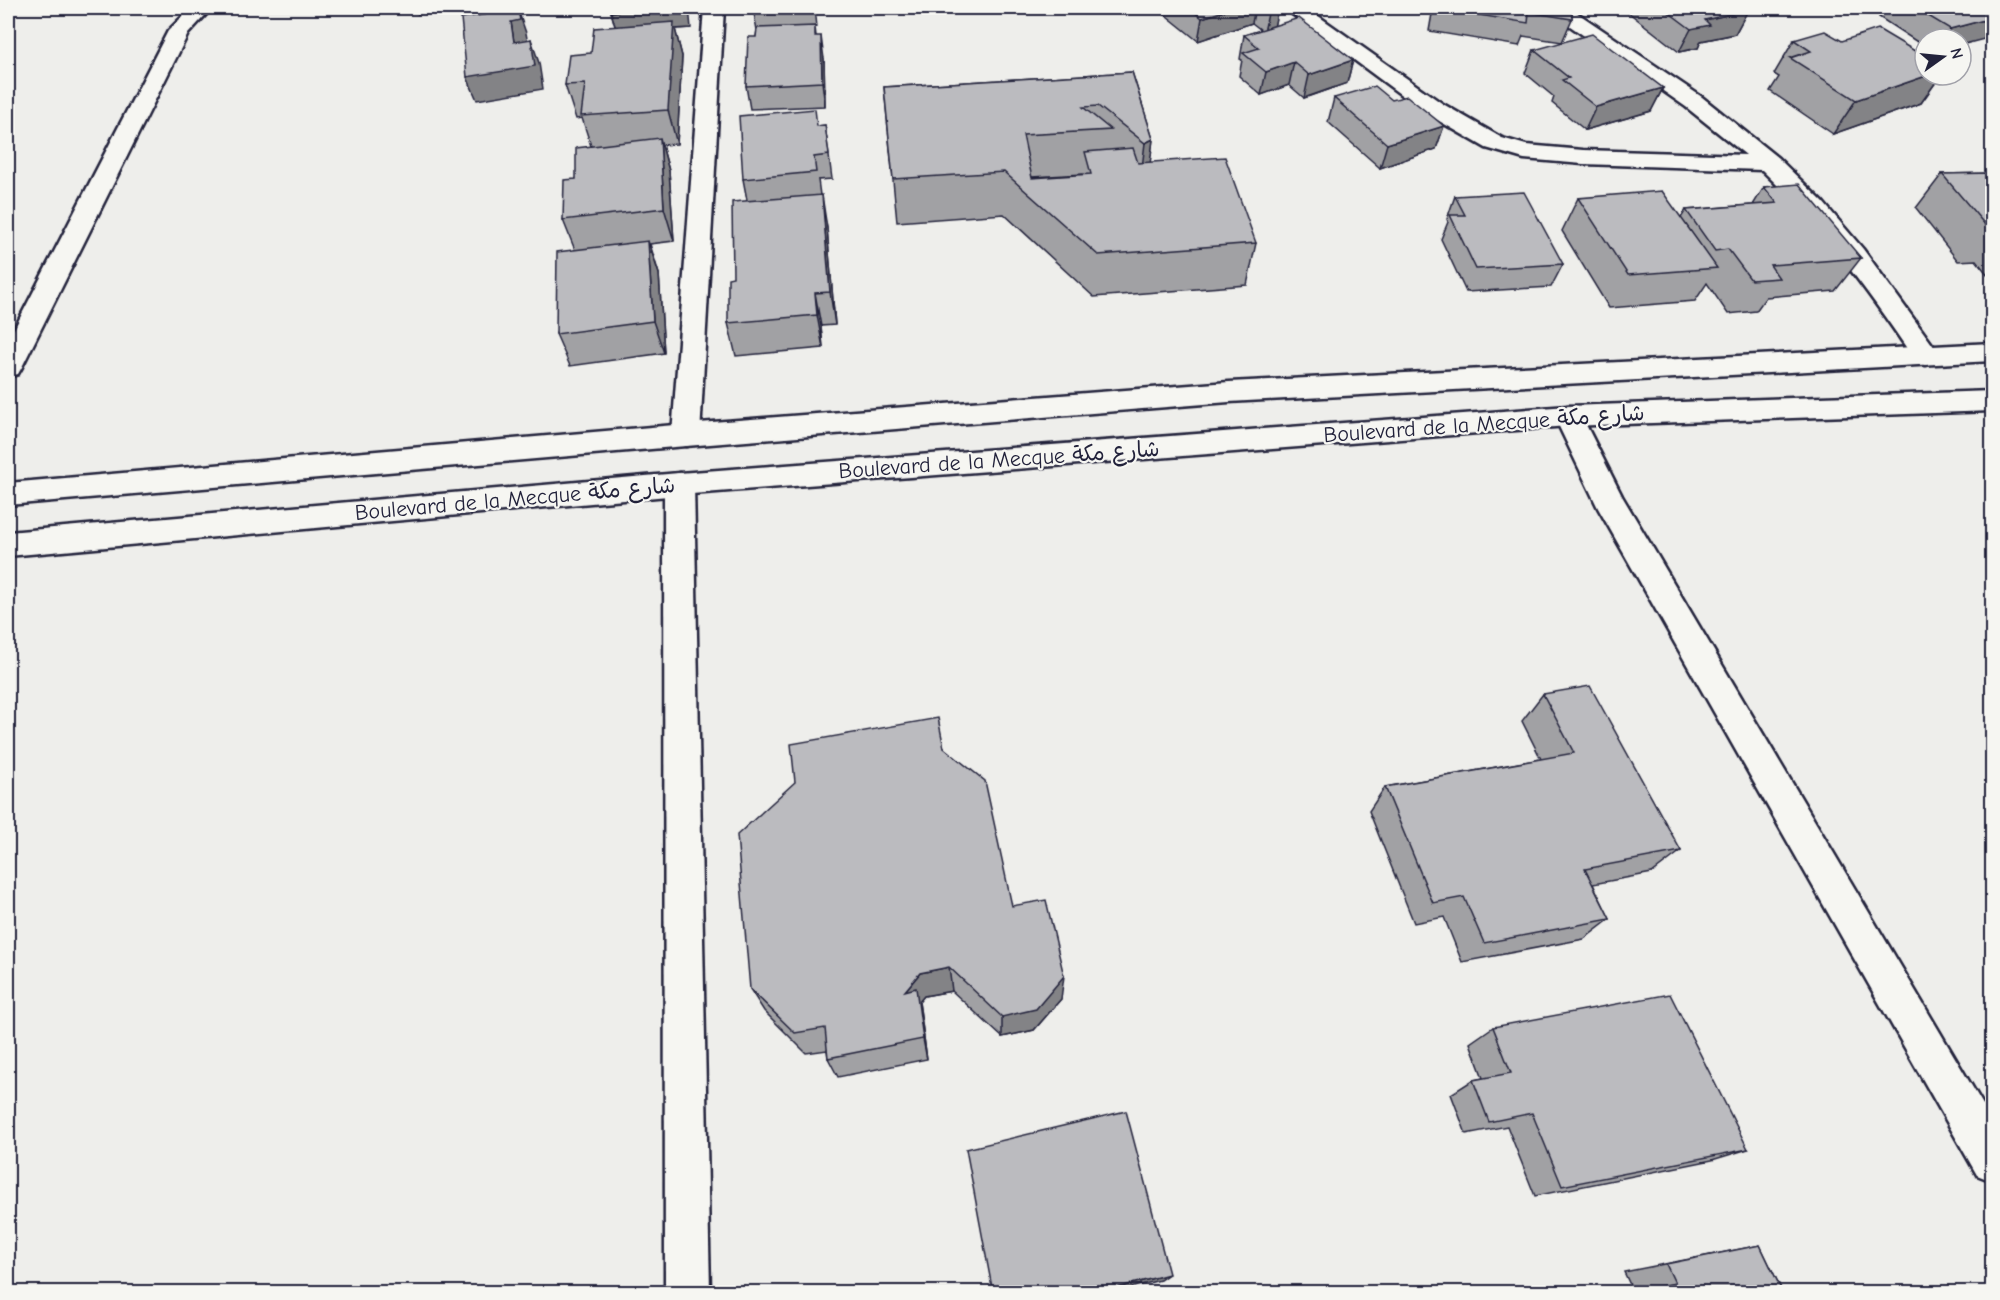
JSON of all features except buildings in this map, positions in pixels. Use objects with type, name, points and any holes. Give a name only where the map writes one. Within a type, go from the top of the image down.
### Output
[{"type":"street","points":[[8,367],[179,31],[202,8]]},
{"type":"street","points":[[686,435],[714,8]]},
{"type":"street","points":[[1294,8],[1436,109],[1494,143],[1524,152],[1583,157],[1770,163]]},
{"type":"street","points":[[1557,8],[1683,96],[1770,163],[1833,229],[1870,275],[1926,355]]},
{"type":"street","name":"Boulevard de la Mecque شارع مكة","points":[[8,494],[686,435],[1229,392],[1992,352]]},
{"type":"street","name":"Boulevard de la Mecque شارع مكة","points":[[8,543],[679,484],[1568,416],[1992,401]]},
{"type":"street","points":[[1568,416],[1609,500],[1992,1160]]},
{"type":"street","points":[[679,484],[688,1293]]}]
